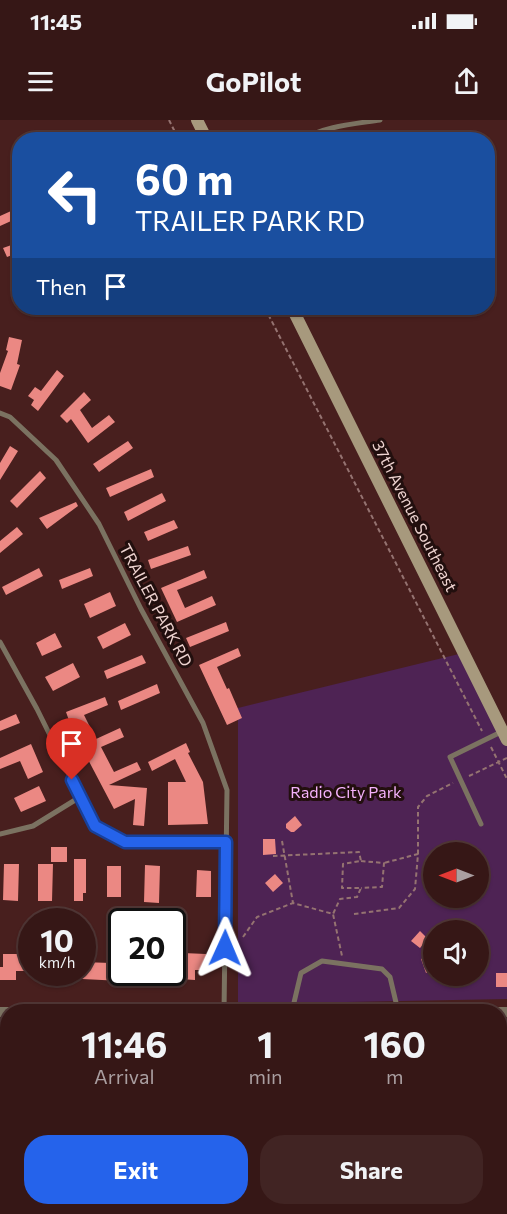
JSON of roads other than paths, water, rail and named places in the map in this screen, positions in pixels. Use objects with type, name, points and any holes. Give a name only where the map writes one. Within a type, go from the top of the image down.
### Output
[{"type":"street","name":"37th Avenue Southeast","points":[[295,315],[505,736]]},
{"type":"lane","points":[[321,132],[380,120]]},
{"type":"lane","name":"TRAILER PARK RD","points":[[0,412],[10,417],[56,460],[99,524],[203,723],[227,790],[224,1004]]},
{"type":"lane","points":[[0,642],[37,709],[95,826],[125,842],[226,842]]},
{"type":"lane","points":[[481,824],[450,757],[487,740],[505,736]]},
{"type":"lane","points":[[0,834],[33,826],[81,797]]},
{"type":"lane","points":[[294,1004],[301,973],[322,961],[382,969],[390,976],[396,1004]]},
{"type":"park label","name":"Radio City Park","points":[[346,792]]}]
